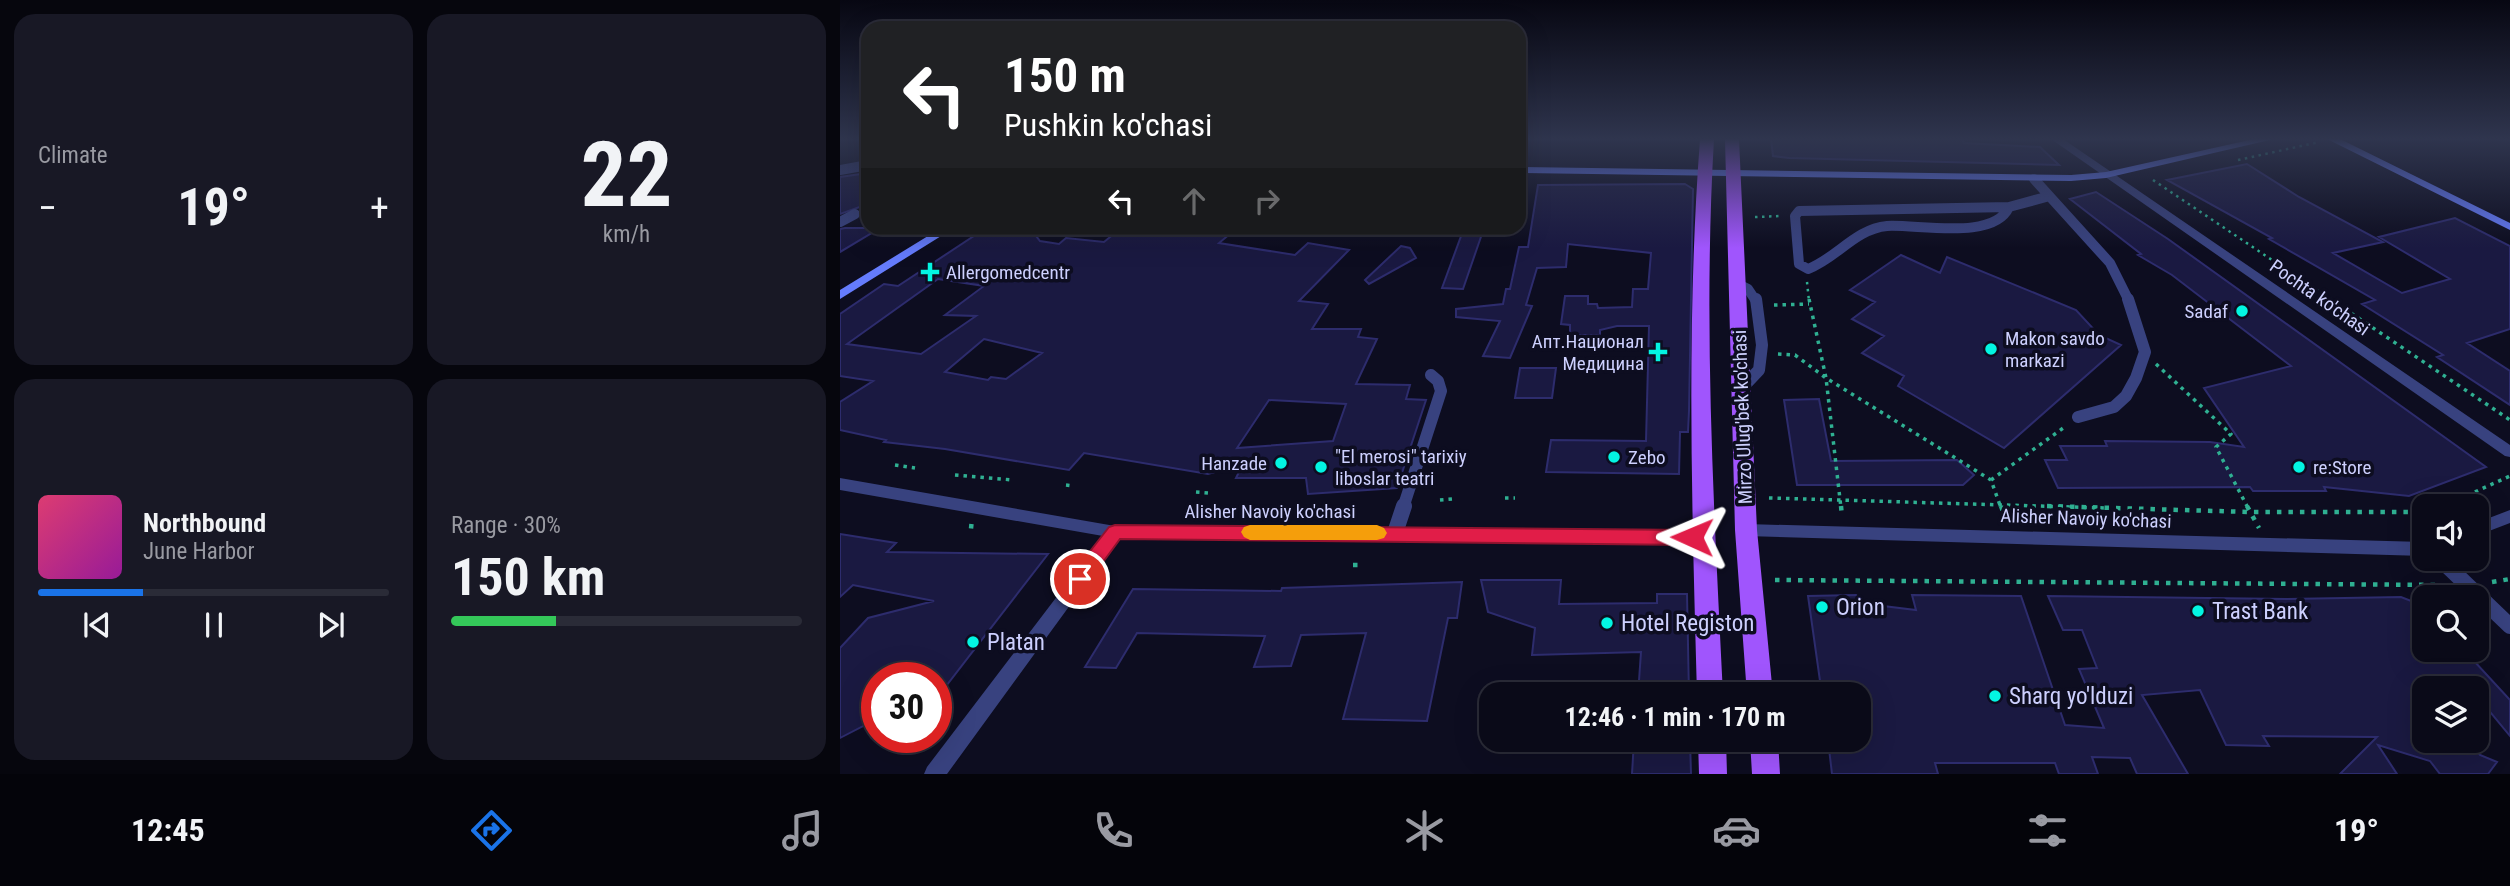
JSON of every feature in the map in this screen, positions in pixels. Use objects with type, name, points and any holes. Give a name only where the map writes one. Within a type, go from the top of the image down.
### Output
[{"type":"main road","name":"Mirzo Ulug'bek ko'chasi","points":[[1704,175],[1700,221],[1701,496],[1710,682]]},
{"type":"main road","name":"Mirzo Ulug'bek ko'chasi","points":[[1733,175],[1746,530],[1759,682]]},
{"type":"main road","points":[[1800,175],[2034,179],[2104,175]]},
{"type":"main road","points":[[2405,175],[2510,227]]},
{"type":"main road","points":[[840,295],[937,235]]},
{"type":"main road","points":[[1712,752],[1713,774]]},
{"type":"main road","points":[[1764,752],[1766,774]]},
{"type":"street","name":"Pochta ko'chasi","points":[[2106,175],[2510,452]]},
{"type":"street","name":"Alisher Navoiy ko'chasi","points":[[840,484],[1115,532],[1705,538]]},
{"type":"street","points":[[2489,525],[2510,516]]},
{"type":"street","name":"Alisher Navoiy ko'chasi","points":[[1746,530],[2412,549]]},
{"type":"street","points":[[934,774],[1115,532]]},
{"type":"lane","points":[[2034,179],[2046,197],[2112,264],[2143,338],[2145,354],[2128,394],[2118,406],[2104,413],[2078,417]]},
{"type":"lane","points":[[2008,206],[2004,216],[1992,222],[1966,228],[1885,226],[1870,229],[1858,234],[1821,265],[1808,269],[1799,264],[1796,216],[1800,211],[2008,206],[2046,197]]},
{"type":"lane","points":[[840,222],[855,214]]},
{"type":"lane","points":[[1395,533],[1441,391],[1438,382],[1430,375]]},
{"type":"lane","points":[[2453,571],[2510,626]]},
{"type":"path","points":[[2153,180],[2510,420]]},
{"type":"path","points":[[1755,217],[1796,216]]},
{"type":"path","points":[[1808,269],[1807,291],[1826,378],[1844,533]]},
{"type":"path","points":[[1774,305],[1809,304]]},
{"type":"path","points":[[2145,354],[2231,434],[2216,447],[2241,490],[2239,494],[2269,545]]},
{"type":"path","points":[[1778,355],[1795,355],[1826,378],[1991,480],[2013,538]]},
{"type":"path","points":[[1991,480],[2078,417]]},
{"type":"path","points":[[895,466],[915,468]]},
{"type":"path","points":[[955,475],[1013,480]]},
{"type":"path","points":[[2470,494],[2510,476]]},
{"type":"path","points":[[1066,485],[1074,486]]},
{"type":"path","points":[[1196,492],[1208,493]]},
{"type":"path","points":[[1505,498],[1515,498]]},
{"type":"path","points":[[1769,498],[2249,512],[2412,512]]},
{"type":"path","points":[[1440,499],[1452,499]]},
{"type":"path","points":[[969,526],[979,527]]},
{"type":"path","points":[[1353,565],[1363,565]]},
{"type":"path","points":[[1775,580],[2061,581],[2411,587],[2510,579]]},
{"type":"building","points":[[861,175],[861,206],[840,214],[840,177]]},
{"type":"building","points":[[2191,175],[2265,175],[2299,197],[2383,242],[2333,253],[2402,293],[2450,279],[2379,237],[2455,218],[2510,246],[2510,329],[2467,343],[2510,371],[2510,405],[2437,357],[2443,355],[2362,304],[2375,300],[2269,239],[2272,238],[2167,180]]},
{"type":"building","points":[[1685,184],[1693,189],[1689,411],[1688,432],[1680,432],[1679,474],[1546,472],[1551,440],[1646,441],[1649,326],[1617,326],[1600,330],[1600,335],[1570,335],[1570,325],[1561,324],[1565,296],[1588,296],[1588,304],[1597,304],[1598,308],[1632,307],[1633,289],[1648,289],[1651,253],[1568,244],[1566,267],[1537,268],[1526,305],[1532,306],[1510,358],[1483,356],[1500,321],[1456,317],[1456,309],[1503,304],[1506,289],[1510,289],[1519,247],[1528,247],[1538,185]]},
{"type":"building","points":[[2096,192],[2168,239],[2486,467],[2409,496],[2324,487],[2326,491],[2253,491],[2250,487],[2058,488],[2045,460],[2067,460],[2060,446],[2107,446],[2105,441],[2210,442],[2244,447],[2204,388],[2291,366],[2172,275],[2138,255],[2141,254],[2070,199]]},
{"type":"building","points":[[861,228],[861,235],[868,235],[840,252],[840,229]]},
{"type":"building","points":[[975,235],[1035,235],[1040,241],[1059,244],[1066,238],[1104,242],[1112,235],[1229,235],[1219,243],[1295,255],[1308,243],[1349,250],[1299,301],[1328,304],[1312,329],[1361,329],[1358,337],[1377,339],[1356,384],[1410,385],[1406,399],[1426,400],[1397,488],[1308,494],[1306,478],[1236,478],[1243,464],[1208,474],[1084,453],[1069,470],[945,449],[884,442],[886,440],[840,430],[840,402],[873,381],[840,376],[840,314],[884,284],[898,286]],"holes":[[[938,279],[984,286],[945,315],[976,316],[921,354],[847,344]],[[984,339],[1042,353],[1006,379],[991,377],[988,380],[945,372]],[[1269,400],[1346,404],[1333,441],[1237,448]]]},
{"type":"building","points":[[1461,235],[1482,235],[1463,289],[1442,288]]},
{"type":"building","points":[[1401,246],[1410,248],[1416,258],[1369,284],[1365,280]]},
{"type":"building","name":"Makon savdo markazi","points":[[1901,255],[1940,273],[1947,257],[2076,310],[2099,335],[2121,345],[2004,448],[1898,386],[1904,376],[1862,353],[1884,336],[1852,319],[1875,302],[1850,290]]},
{"type":"building","points":[[1520,368],[1556,368],[1552,398],[1515,398]]},
{"type":"building","points":[[1819,399],[1831,461],[1957,460],[1974,475],[1963,485],[1797,485],[1784,400]]},
{"type":"building","points":[[840,534],[896,543],[887,552],[1048,554],[952,678],[952,662],[861,662],[861,727],[840,738],[840,648],[868,618],[934,601],[853,585],[840,597]]},
{"type":"building","points":[[1481,580],[1561,580],[1559,604],[1657,603],[1657,594],[1687,594],[1689,682],[1639,682],[1641,652],[1532,655],[1535,628],[1488,612]]},
{"type":"building","points":[[1462,582],[1457,618],[1448,618],[1427,721],[1343,719],[1366,633],[1301,635],[1291,666],[1254,667],[1265,636],[1137,633],[1116,668],[1085,667],[1133,589],[1281,591],[1282,588]]},
{"type":"building","points":[[1856,595],[1867,604],[1916,610],[1912,595],[2021,596],[2065,725],[2104,728],[2079,669],[2097,668],[2082,630],[2063,630],[2048,596],[2287,599],[2401,597],[2412,601],[2412,662],[2475,662],[2488,676],[2412,676],[2412,753],[2478,753],[2497,762],[2488,774],[2440,774],[2430,761],[2378,745],[2397,774],[2340,774],[2377,737],[2263,736],[2269,746],[2226,745],[2200,690],[2142,695],[2188,774],[2137,774],[2130,758],[2092,757],[2098,774],[2059,774],[2055,763],[1935,763],[1938,774],[1832,774],[1829,752],[1871,752],[1871,682],[1820,682],[1808,596]]},
{"type":"building","points":[[2489,677],[2510,700],[2510,736],[2489,711]]},
{"type":"building","points":[[1633,752],[1690,752],[1691,774],[1632,774]]},
{"type":"slow traffic","points":[[1250,532],[1377,533]]},
{"type":"place","name":"Allergomedcentr","points":[[930,272]]},
{"type":"place","name":"Sadaf","points":[[2242,311]]},
{"type":"place","name":"Makon savdo markazi","points":[[1991,349]]},
{"type":"place","name":"Апт.Национал Медицина","points":[[1658,352]]},
{"type":"place","name":"Zebo","points":[[1614,457]]},
{"type":"place","name":"Hanzade","points":[[1281,463]]},
{"type":"place","name":"\"El merosi\" tarixiy liboslar teatri","points":[[1321,467]]},
{"type":"place","name":"re:Store","points":[[2299,467]]},
{"type":"place","name":"Orion","points":[[1822,607]]},
{"type":"place","name":"Trast Bank","points":[[2198,611]]},
{"type":"place","name":"Hotel Registon","points":[[1607,623]]},
{"type":"place","name":"Platan","points":[[973,642]]},
{"type":"place","name":"Sharq yo'lduzi","points":[[1995,696]]},
{"type":"route","points":[[1080,579],[1115,532],[1692,537]]}]
